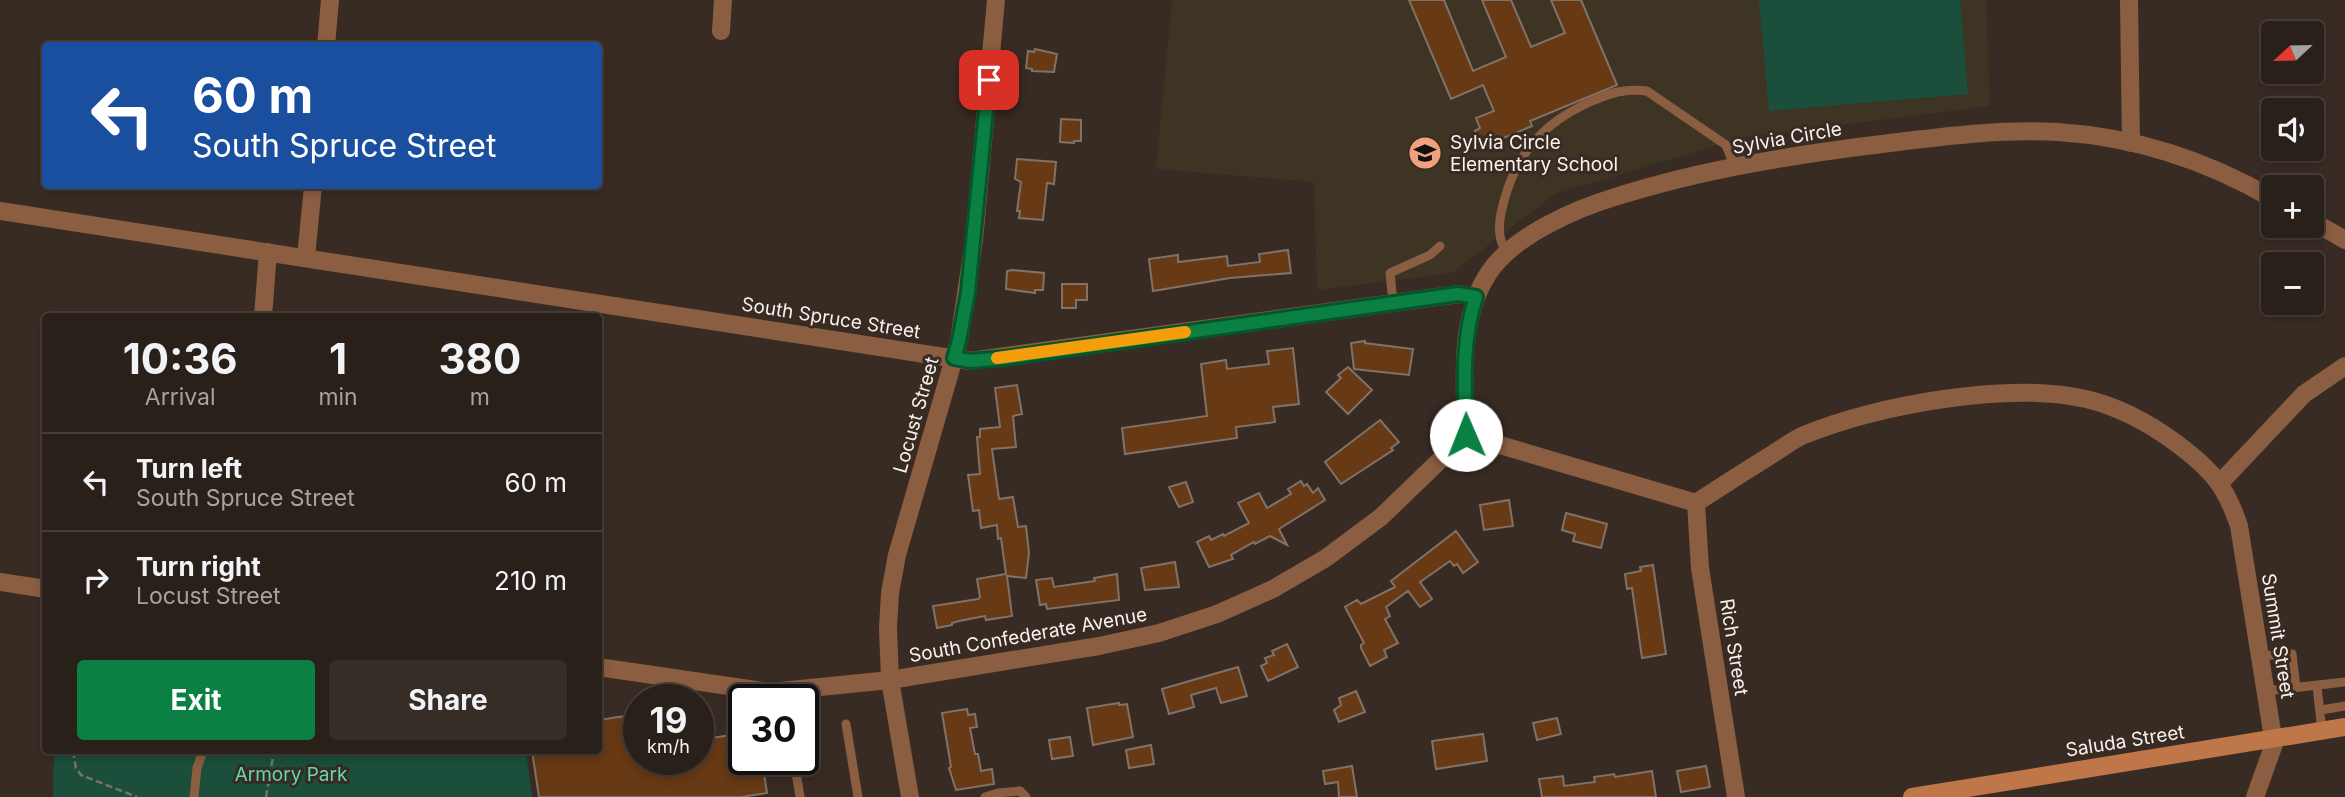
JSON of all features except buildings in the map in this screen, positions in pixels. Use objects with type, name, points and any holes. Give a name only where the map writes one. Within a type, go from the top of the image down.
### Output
[{"type":"main road","name":"Saluda Street","points":[[1912,797],[2345,727]]},
{"type":"street","points":[[326,42],[330,0]]},
{"type":"street","points":[[721,31],[723,0]]},
{"type":"street","name":"Locust Street","points":[[910,797],[890,680],[890,593],[897,555],[959,341],[971,266],[996,0]]},
{"type":"street","points":[[2129,0],[2131,143]]},
{"type":"street","name":"Sylvia Circle","points":[[1466,435],[1465,363],[1470,314],[1493,267],[1517,244],[1564,218],[1613,197],[1662,183],[1854,147],[1983,133],[2059,132],[2131,143],[2192,160],[2261,192]]},
{"type":"street","points":[[306,257],[313,189]]},
{"type":"street","points":[[0,211],[268,252],[263,313]]},
{"type":"street","points":[[2324,228],[2345,240]]},
{"type":"street","name":"South Spruce Street","points":[[268,252],[970,361],[1393,302],[1458,294],[1476,297]]},
{"type":"street","points":[[1466,435],[1696,503],[1802,436],[1858,417],[1948,397],[2002,393],[2066,396],[2115,408],[2139,418],[2192,455],[2220,484],[2304,394],[2345,366]]},
{"type":"street","name":"South Confederate Avenue","points":[[819,690],[1099,646],[1159,633],[1217,614],[1273,589],[1326,558],[1381,517],[1466,435]]},
{"type":"street","name":"Summit Street","points":[[2220,484],[2230,498],[2239,526],[2273,738],[2268,764],[2255,797]]},
{"type":"street","name":"Rich Street","points":[[1696,503],[1700,568],[1736,797]]},
{"type":"street","points":[[0,582],[42,588]]},
{"type":"street","name":"South Confederate Avenue","points":[[602,668],[728,686]]},
{"type":"lane","points":[[1506,253],[1500,241],[1500,219],[1509,184],[1524,154],[1538,137],[1566,113],[1617,90],[1647,91],[1726,145],[1735,168]]},
{"type":"lane","points":[[1393,302],[1390,272],[1430,255],[1440,247]]},
{"type":"lane","points":[[2260,656],[2292,654],[2296,687]]},
{"type":"lane","points":[[2265,691],[2345,682]]},
{"type":"lane","points":[[2317,686],[2322,731]]},
{"type":"lane","points":[[2320,710],[2345,706]]},
{"type":"lane","points":[[846,724],[858,797]]},
{"type":"lane","points":[[194,797],[197,768],[202,754]]},
{"type":"lane","points":[[796,775],[800,797]]},
{"type":"lane","points":[[985,797],[1020,791],[1026,797]]},
{"type":"path","points":[[74,754],[76,768],[81,775],[137,797]]},
{"type":"path","points":[[266,797],[273,754]]},
{"type":"shaded area","name":"Sylvia Circle Elementary School","points":[[1172,0],[1986,0],[1990,106],[1745,137],[1555,194],[1452,273],[1317,290],[1314,182],[1156,169]]},
{"type":"green space","points":[[1759,0],[1960,0],[1968,94],[1769,111]]},
{"type":"green space","name":"Armory Park","points":[[54,754],[526,754],[532,797],[53,797]]},
{"type":"slow traffic","points":[[997,358],[1185,332]]},
{"type":"place","name":"Sylvia Circle Elementary School","points":[[1425,153]]},
{"type":"route","points":[[989,80],[968,292],[954,358],[970,361],[1004,358],[1458,294],[1476,297],[1470,314],[1465,363],[1466,435]]}]
